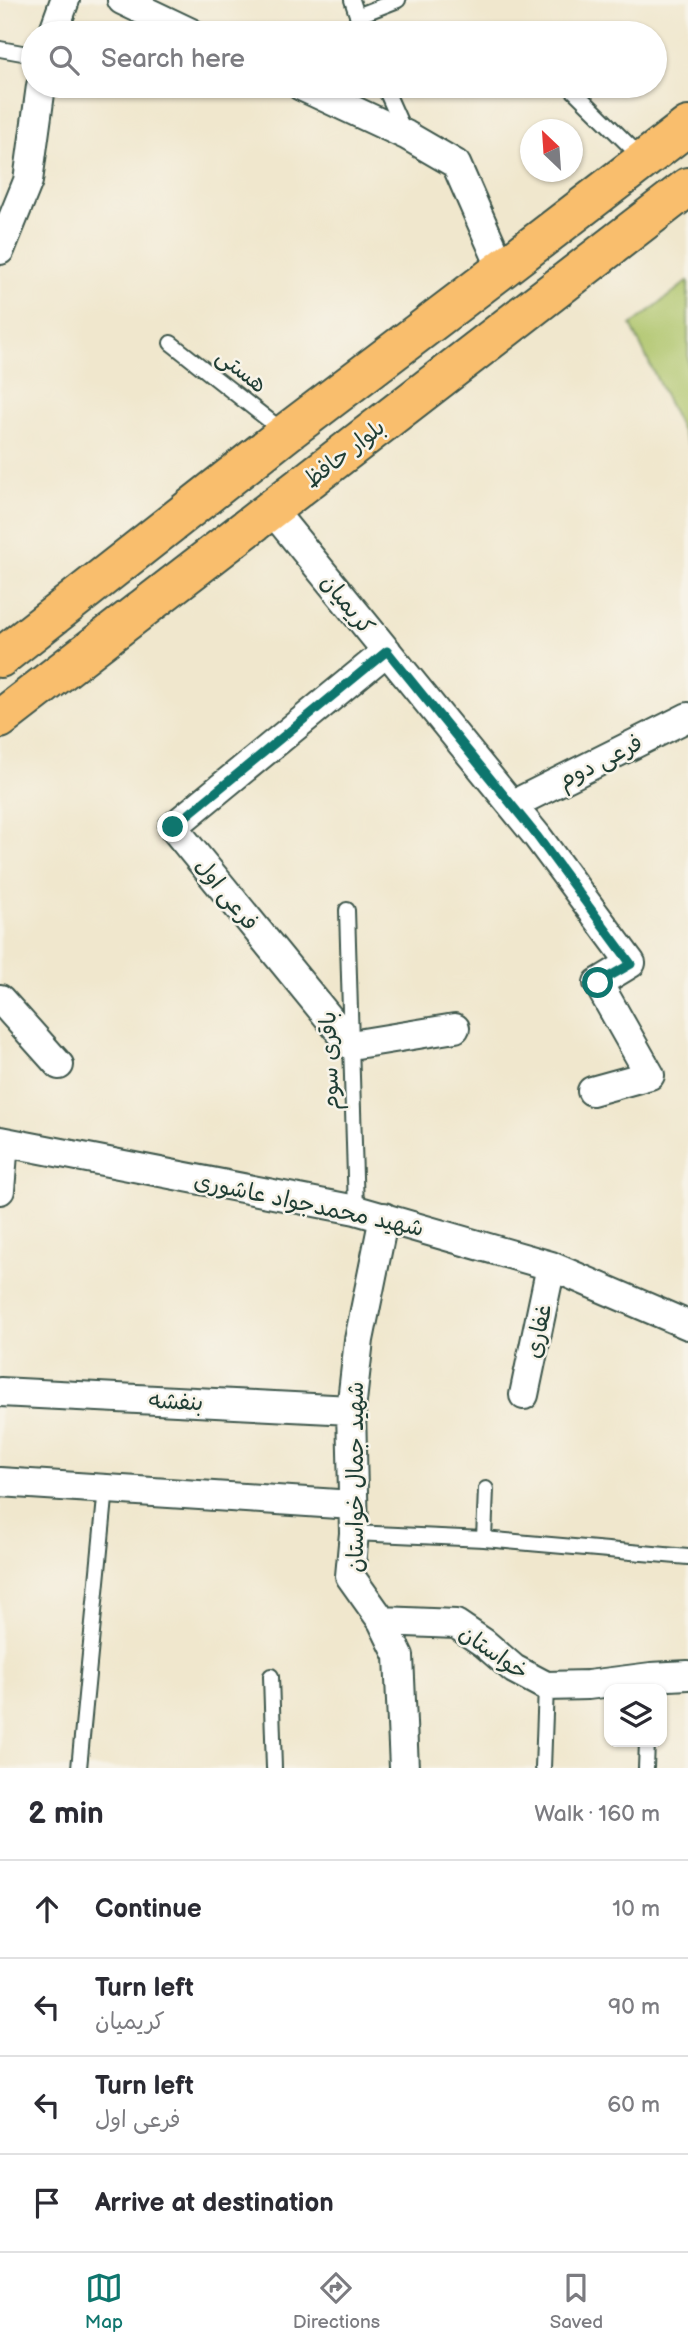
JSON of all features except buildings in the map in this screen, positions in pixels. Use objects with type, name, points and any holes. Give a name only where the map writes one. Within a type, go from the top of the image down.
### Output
[{"type":"main road","points":[[0,657],[285,433],[688,126]]},
{"type":"main road","name":"بلوار حافظ","points":[[0,719],[688,187]]},
{"type":"street","points":[[57,21],[65,0]]},
{"type":"street","points":[[122,0],[166,21]]},
{"type":"street","points":[[0,250],[28,181],[39,98]]},
{"type":"street","points":[[326,98],[405,135],[456,164],[502,270]]},
{"type":"street","name":"کریمیان","points":[[271,509],[512,805],[631,964],[598,983],[650,1074],[592,1091]]},
{"type":"street","name":"فرعی اول","points":[[351,1045],[173,827],[387,651]]},
{"type":"street","name":"فرعی دوم","points":[[512,805],[688,717]]},
{"type":"street","points":[[0,999],[59,1065]]},
{"type":"street","points":[[351,1045],[454,1028]]},
{"type":"street","points":[[0,1190],[2,1142]]},
{"type":"street","name":"شهید محمدجواد عاشوری","points":[[2,1142],[384,1217],[551,1266],[688,1325]]},
{"type":"street","name":"شهید جمال خواستان","points":[[384,1217],[359,1340],[351,1410],[353,1519],[350,1576],[382,1621],[399,1656],[404,1768]]},
{"type":"street","name":"غفاری","points":[[524,1395],[551,1266]]},
{"type":"street","name":"بنفشه","points":[[0,1392],[351,1410]]},
{"type":"street","points":[[0,1482],[106,1488],[353,1519]]},
{"type":"street","name":"خواستان","points":[[382,1621],[456,1624],[484,1643],[514,1669],[545,1686],[651,1683],[688,1675]]},
{"type":"lane","points":[[352,0],[359,21]]},
{"type":"lane","points":[[357,16],[398,0]]},
{"type":"lane","points":[[0,49],[21,53]]},
{"type":"lane","points":[[389,98],[405,135]]},
{"type":"lane","points":[[581,98],[644,159]]},
{"type":"lane","name":"هستی","points":[[171,343],[285,433]]},
{"type":"lane","name":"باقری سوم","points":[[347,910],[356,1210]]},
{"type":"lane","points":[[79,1768],[106,1488]]},
{"type":"lane","points":[[484,1539],[486,1489]]},
{"type":"lane","points":[[353,1519],[484,1539],[688,1557]]},
{"type":"lane","points":[[271,1676],[274,1768]]},
{"type":"lane","points":[[542,1768],[545,1686]]},
{"type":"lane","points":[[646,1768],[647,1747]]},
{"type":"green space","points":[[688,281],[688,444],[631,325]]},
{"type":"route","points":[[173,827],[387,651],[537,836],[631,964],[598,983]]}]
